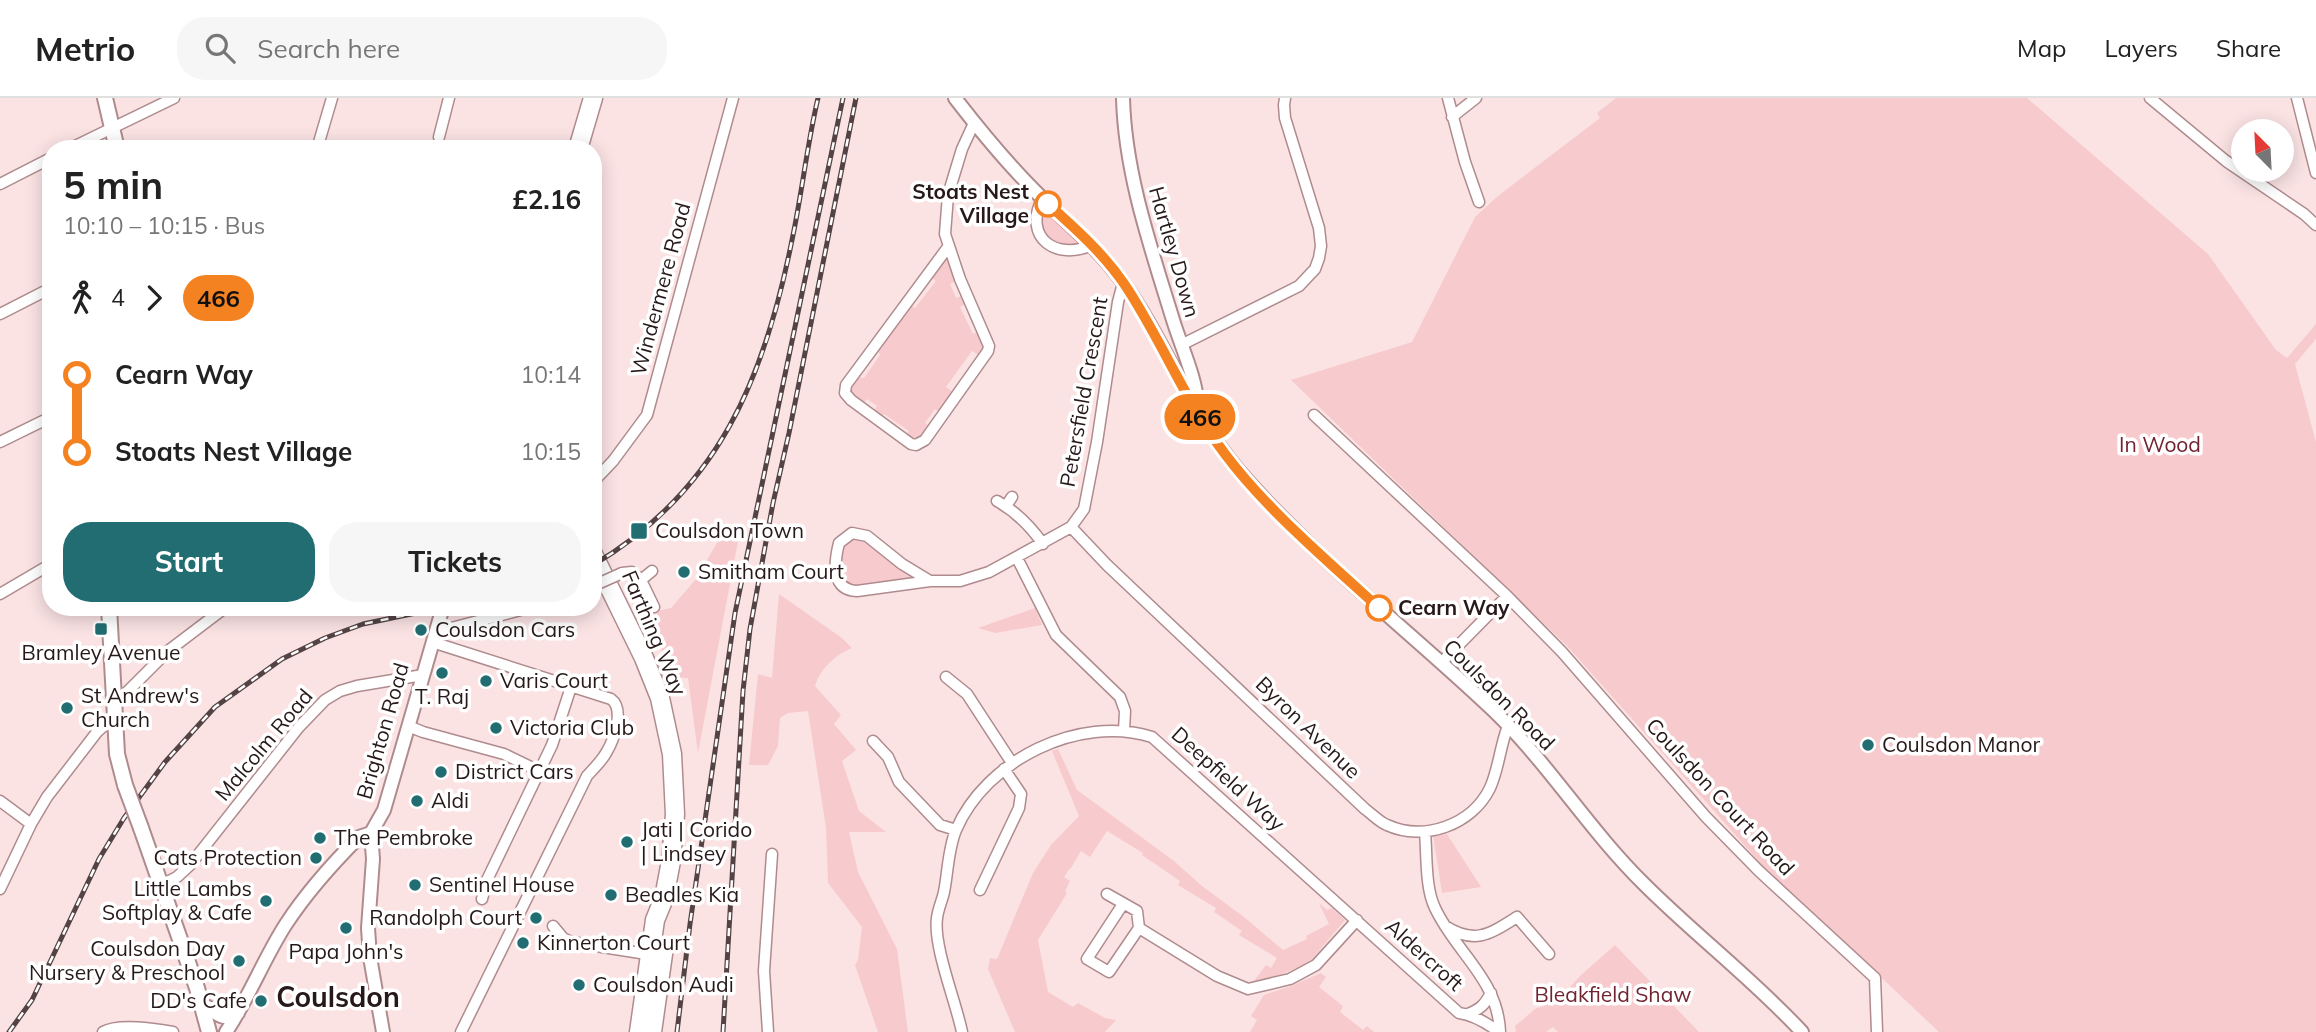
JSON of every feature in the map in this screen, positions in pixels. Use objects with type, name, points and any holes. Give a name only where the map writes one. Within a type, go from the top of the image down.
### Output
[{"type":"highway","points":[[581,140],[593,98]]},
{"type":"highway","name":"Farthing Way","points":[[602,572],[645,658],[660,698],[672,754],[675,814],[671,861],[664,898],[656,920],[653,1032]]},
{"type":"highway","name":"Farthing Way","points":[[639,1032],[657,956]]},
{"type":"main road","points":[[105,98],[115,140]]},
{"type":"main road","name":"Coulsdon Road","points":[[955,98],[1042,199],[1092,245],[1123,283],[1199,415],[1224,453],[1263,498],[1508,726],[1602,840],[1644,885],[1802,1032]]},
{"type":"main road","name":"Hartley Down","points":[[1123,98],[1129,160],[1160,276],[1193,377],[1199,415]]},
{"type":"main road","points":[[109,616],[117,754],[125,785],[197,988],[209,1032]]},
{"type":"main road","name":"Brighton Road","points":[[383,1032],[370,957],[368,909],[373,859],[371,834],[384,810],[440,616]]},
{"type":"main road","points":[[226,1032],[286,923],[305,897],[359,837],[371,834]]},
{"type":"main road","points":[[197,988],[219,1032]]},
{"type":"main road","points":[[208,1007],[214,1014],[224,1017],[238,1013]]},
{"type":"street","points":[[86,140],[174,98]]},
{"type":"street","points":[[320,140],[332,98]]},
{"type":"street","points":[[439,137],[449,98]]},
{"type":"street","name":"Windermere Road","points":[[602,471],[613,461],[647,415],[733,98]]},
{"type":"street","points":[[1181,345],[1299,286],[1315,269],[1321,246],[1319,228],[1285,118],[1285,98]]},
{"type":"street","points":[[1448,98],[1479,202]]},
{"type":"street","points":[[1452,117],[1476,98]]},
{"type":"street","points":[[2150,98],[2226,161],[2316,225]]},
{"type":"street","points":[[2297,98],[2316,173]]},
{"type":"street","points":[[948,247],[846,385],[845,393],[851,400],[916,445],[925,440],[989,346],[945,234],[948,195],[962,149],[974,123]]},
{"type":"street","points":[[0,184],[42,163]]},
{"type":"street","points":[[1042,199],[1036,217],[1037,229],[1043,238],[1052,246],[1070,252],[1092,245]]},
{"type":"street","name":"Petersfield Crescent","points":[[1071,527],[1084,509],[1123,283]]},
{"type":"street","points":[[0,314],[42,293]]},
{"type":"street","points":[[1314,415],[1507,596],[1441,663]]},
{"type":"street","points":[[0,442],[42,421]]},
{"type":"street","points":[[1005,501],[1043,544]]},
{"type":"street","points":[[930,581],[902,564],[867,536],[852,533],[839,543],[836,574],[842,587],[849,591],[930,581],[960,581],[989,572],[1071,527]]},
{"type":"street","name":"Byron Avenue","points":[[1071,527],[1107,565],[1365,809],[1386,825],[1413,832],[1425,832],[1451,825],[1476,810],[1489,789],[1508,726]]},
{"type":"street","points":[[1017,558],[1056,635],[1120,697],[1125,711],[1124,731]]},
{"type":"street","points":[[0,594],[42,569]]},
{"type":"street","points":[[641,580],[652,571]]},
{"type":"street","points":[[602,582],[622,573],[632,572],[641,580],[654,607]]},
{"type":"street","name":"Coulsdon Court Road","points":[[1507,596],[1562,652],[1706,817],[1759,871],[1875,978],[1877,1032]]},
{"type":"street","points":[[114,705],[168,651],[214,616]]},
{"type":"street","points":[[434,637],[503,616]]},
{"type":"street","points":[[434,637],[611,699],[617,704],[618,712],[611,743],[601,761],[587,776],[461,1032]]},
{"type":"street","name":"Malcolm Road","points":[[162,885],[177,877],[190,865],[299,727],[325,700],[340,691],[357,686],[423,675]]},
{"type":"street","points":[[946,677],[967,694],[1008,766],[1020,794],[1019,808],[980,890]]},
{"type":"street","points":[[482,899],[487,880],[541,772],[571,687]]},
{"type":"street","points":[[0,889],[47,797],[97,732],[114,720]]},
{"type":"street","points":[[408,726],[504,754],[541,772]]},
{"type":"street","name":"Deepfield Way","points":[[962,1032],[937,936],[937,919],[956,830],[976,798],[1008,766],[1035,750],[1075,736],[1124,731],[1152,737],[1357,920]]},
{"type":"street","points":[[873,741],[888,757],[899,782],[923,808],[940,825],[956,830]]},
{"type":"street","points":[[0,801],[31,824]]},
{"type":"street","points":[[1425,832],[1433,905],[1451,937],[1473,962],[1491,993],[1499,1015],[1499,1032]]},
{"type":"street","points":[[768,1032],[764,971],[772,854]]},
{"type":"street","points":[[1107,894],[1137,911],[1139,928],[1109,972],[1087,959],[1123,904]]},
{"type":"street","points":[[1445,926],[1456,933],[1482,937],[1517,916],[1549,954]]},
{"type":"street","points":[[1139,928],[1217,976],[1248,989],[1290,979],[1316,965],[1357,920]]},
{"type":"street","name":"Aldercroft","points":[[1357,920],[1459,1013],[1468,1014],[1499,1032]]},
{"type":"street","points":[[553,926],[563,938],[571,942],[657,956]]},
{"type":"street","name":"Aldercroft","points":[[1468,1014],[1479,1010],[1491,993]]},
{"type":"street","points":[[103,1032],[113,1028],[173,1032]]},
{"type":"green space","name":"In Wood","points":[[1616,98],[2027,98],[2208,254],[2276,350],[2287,358],[2316,324],[2316,339],[2295,364],[2316,442],[2316,1032],[1939,1032],[1763,866],[1568,647],[1291,380],[1412,342],[1475,217],[1498,196],[1600,118],[1597,113]]},
{"type":"green space","points":[[1041,207],[1083,247],[1070,249],[1046,239],[1039,217]]},
{"type":"green space","points":[[948,247],[960,279],[950,284],[956,298],[966,294],[970,302],[960,307],[973,334],[983,329],[988,340],[983,358],[972,351],[946,387],[956,394],[943,414],[935,409],[925,423],[932,428],[920,443],[904,438],[909,431],[884,414],[879,420],[871,415],[877,406],[867,399],[860,407],[851,400],[846,385],[853,377],[864,378],[880,355],[875,346],[908,303],[915,308],[936,281],[928,275]]},
{"type":"green space","points":[[724,531],[739,536],[698,753],[688,678],[660,677],[658,668],[668,663],[651,625],[653,612],[671,608],[696,579]]},
{"type":"green space","points":[[857,537],[913,576],[913,580],[852,587],[846,585],[840,578],[841,553],[846,540]]},
{"type":"green space","points":[[779,594],[852,648],[829,663],[815,686],[841,715],[834,724],[856,750],[842,761],[859,811],[886,832],[849,832],[858,872],[897,949],[908,1032],[878,1032],[855,965],[862,927],[828,883],[826,828],[808,711],[788,713],[780,718],[778,746],[768,765],[749,765],[758,674],[772,678]]},
{"type":"green space","points":[[1035,608],[1042,625],[995,633],[978,628]]},
{"type":"green space","points":[[1058,749],[1077,790],[1174,861],[1283,950],[1307,939],[1306,936],[1329,924],[1319,903],[1327,910],[1332,908],[1345,920],[1312,959],[1284,973],[1254,981],[1266,965],[1271,968],[1277,958],[1239,935],[1242,931],[1214,912],[1216,908],[1178,885],[1180,881],[1142,855],[1143,853],[1107,831],[1090,857],[1081,851],[1064,877],[1070,881],[1065,891],[1067,893],[1038,940],[1048,992],[1073,1007],[1078,1003],[1105,1018],[1116,1020],[1105,1032],[1015,1032],[988,969],[990,958],[997,959],[1033,873],[1051,845],[1079,816],[1052,751]]},
{"type":"green space","points":[[1445,831],[1481,887],[1442,893],[1433,835]]},
{"type":"green space","name":"Bleakfield Shaw","points":[[1615,945],[1699,1032],[1558,1032],[1553,1027],[1546,1032],[1516,1032],[1515,1026],[1535,1009],[1557,1001]]},
{"type":"green space","points":[[1321,973],[1326,977],[1319,987],[1343,1006],[1340,1012],[1363,1030],[1367,1026],[1374,1032],[1250,1032],[1257,1020],[1251,1016],[1264,995]]},
{"type":"railway","points":[[602,559],[637,535],[673,502],[704,466],[730,426],[767,338],[781,290],[818,98]]},
{"type":"railway","points":[[677,1032],[735,613],[843,98]]},
{"type":"railway","points":[[723,1032],[743,691],[750,629],[773,503],[856,98]]},
{"type":"railway","points":[[9,1032],[32,1000],[99,859],[124,818],[165,762],[215,707],[282,659],[325,638],[363,624],[402,616]]},
{"type":"bus line","name":"466","points":[[1048,204],[1092,245],[1123,283],[1224,453],[1263,498],[1379,608]]},
{"type":"place","name":"Stoats Nest Village","points":[[1048,204]]},
{"type":"place","name":"Coulsdon Town","points":[[639,531]]},
{"type":"place","name":"Smitham Court","points":[[684,572]]},
{"type":"place","name":"Cearn Way","points":[[1379,608]]},
{"type":"place","name":"Bramley Avenue","points":[[101,629]]},
{"type":"place","name":"Coulsdon Cars","points":[[421,630]]},
{"type":"place","name":"T. Raj","points":[[442,673]]},
{"type":"place","name":"Varis Court","points":[[486,681]]},
{"type":"place","name":"St Andrew's Church","points":[[67,708]]},
{"type":"place","name":"Victoria Club","points":[[496,728]]},
{"type":"place","name":"Coulsdon Manor","points":[[1868,745]]},
{"type":"place","name":"District Cars","points":[[441,772]]},
{"type":"place","name":"Aldi","points":[[417,801]]},
{"type":"place","name":"The Pembroke","points":[[320,838]]},
{"type":"place","name":"Jati | Corido | Lindsey","points":[[627,842]]},
{"type":"place","name":"Cats Protection","points":[[316,858]]},
{"type":"place","name":"Sentinel House","points":[[415,885]]},
{"type":"place","name":"Beadles Kia","points":[[611,895]]},
{"type":"place","name":"Little Lambs Softplay & Cafe","points":[[266,901]]},
{"type":"place","name":"Randolph Court","points":[[536,918]]},
{"type":"place","name":"Papa John's","points":[[346,928]]},
{"type":"place","name":"Kinnerton Court","points":[[523,943]]},
{"type":"place","name":"Coulsdon Day Nursery & Preschool","points":[[239,961]]},
{"type":"place","name":"Coulsdon Audi","points":[[579,985]]},
{"type":"place","name":"DD's Cafe","points":[[261,1001]]},
{"type":"district","name":"Coulsdon","points":[[338,997]]}]
